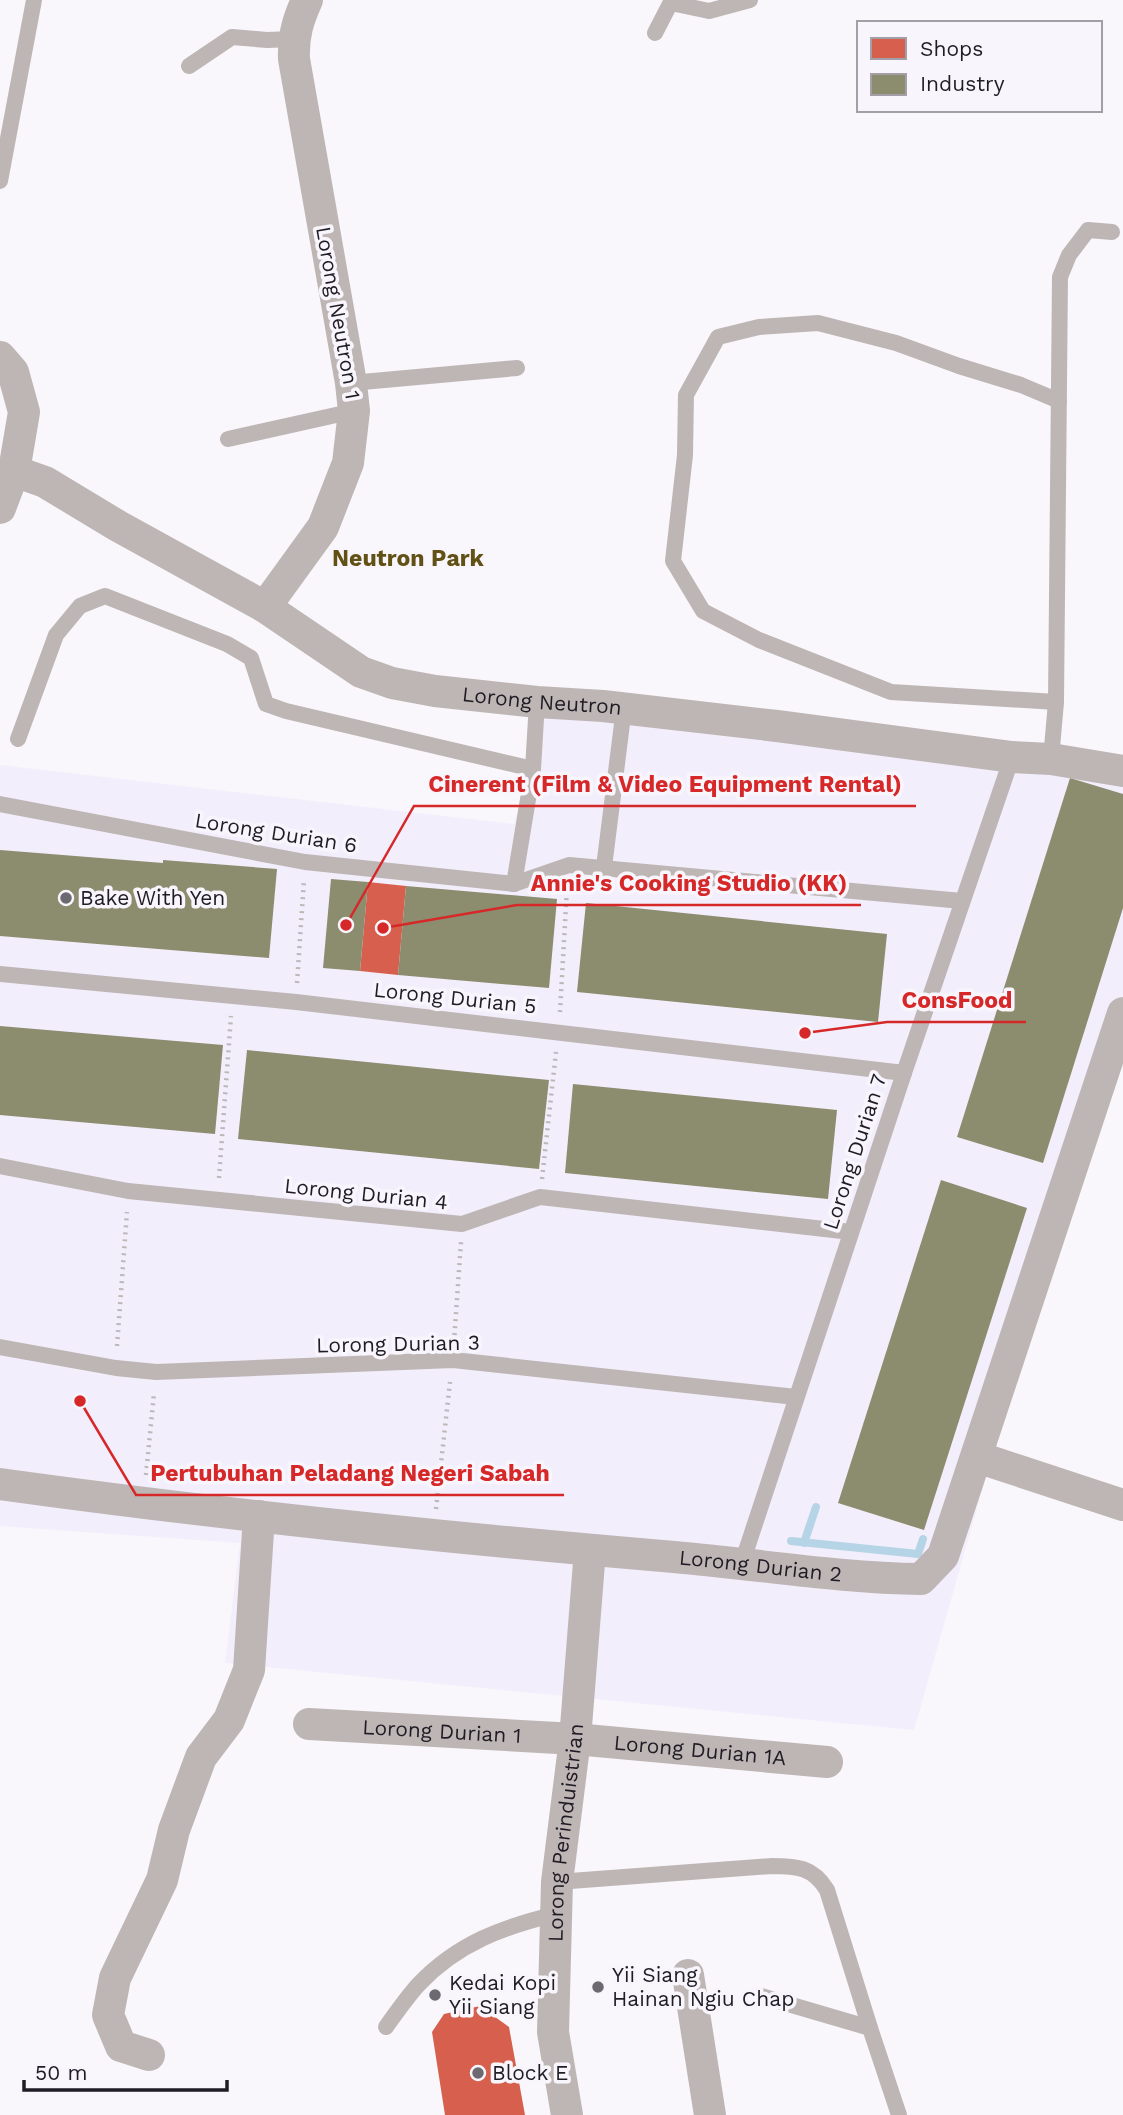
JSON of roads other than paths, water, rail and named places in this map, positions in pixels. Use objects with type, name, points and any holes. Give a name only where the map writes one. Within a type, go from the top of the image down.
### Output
[{"type":"street","name":"Lorong Neutron 1","points":[[265,607],[323,527],[348,463],[352,397],[294,59],[293,38],[307,0]]},
{"type":"street","points":[[0,357],[13,372],[24,412],[14,471],[0,508]]},
{"type":"street","name":"Lorong Neutron","points":[[14,471],[45,482],[118,526],[265,607],[361,672],[392,683],[435,691],[624,708],[777,726],[1012,757],[1051,759],[1123,771]]},
{"type":"street","name":"Lorong Durian 2","points":[[0,1484],[143,1504],[433,1534],[883,1579],[921,1579],[943,1556],[1123,1013]]},
{"type":"street","points":[[977,1457],[1123,1505]]},
{"type":"street","points":[[149,2055],[121,2046],[108,2015],[115,1978],[162,1880],[174,1830],[201,1757],[229,1720],[249,1670],[259,1516]]},
{"type":"street","name":"Lorong Perinduistrian","points":[[567,2115],[553,2032],[557,1882],[575,1739],[590,1550]]},
{"type":"street","name":"Lorong Durian 1","points":[[309,1724],[575,1739]]},
{"type":"street","name":"Lorong Durian 1A","points":[[575,1739],[827,1762]]},
{"type":"street","points":[[688,1975],[710,2115]]},
{"type":"lane","points":[[0,181],[34,0]]},
{"type":"lane","points":[[655,33],[671,2],[709,11],[750,0]]},
{"type":"lane","points":[[189,66],[232,37],[267,40],[293,38]]},
{"type":"lane","points":[[1051,759],[1056,702],[1060,276],[1069,255],[1088,230],[1112,232]]},
{"type":"lane","points":[[1056,702],[891,692],[759,640],[703,611],[673,561],[685,455],[686,395],[718,337],[759,327],[818,323],[896,343],[1021,385],[1059,401]]},
{"type":"lane","points":[[228,439],[352,397],[517,368]]},
{"type":"lane","points":[[18,739],[57,635],[80,606],[105,596],[227,644],[251,658],[266,704],[533,769]]},
{"type":"lane","points":[[514,884],[533,769],[537,702]]},
{"type":"lane","points":[[604,867],[624,708]]},
{"type":"lane","name":"Lorong Durian 7","points":[[742,1563],[1012,757]]},
{"type":"lane","name":"Lorong Durian 6","points":[[0,804],[305,862],[514,884],[569,865],[962,901]]},
{"type":"lane","name":"Lorong Durian 5","points":[[0,974],[296,1002],[904,1073]]},
{"type":"lane","name":"Lorong Durian 4","points":[[0,1166],[128,1191],[462,1224],[540,1197],[851,1232]]},
{"type":"lane","name":"Lorong Durian 3","points":[[0,1347],[116,1368],[156,1372],[453,1360],[796,1397]]},
{"type":"lane","points":[[557,1882],[772,1866],[792,1866],[809,1871],[820,1878],[827,1890],[899,2115]]},
{"type":"lane","points":[[386,2027],[419,1984],[459,1950],[512,1925],[556,1914]]},
{"type":"lane","points":[[761,1996],[870,2028]]},
{"type":"waterway","points":[[804,1543],[816,1507]]},
{"type":"waterway","points":[[791,1541],[918,1554],[923,1539]]},
{"type":"place","name":"Bake With Yen","points":[[66,898]]},
{"type":"place","name":"Cinerent (Film & Video Equipment Rental)","points":[[346,925]]},
{"type":"place","name":"Annie's Cooking Studio (KK)","points":[[383,928]]},
{"type":"place","name":"ConsFood","points":[[805,1033]]},
{"type":"place","name":"Pertubuhan Peladang Negeri Sabah","points":[[80,1401]]},
{"type":"place","name":"Yii Siang Hainan Ngiu Chap","points":[[598,1987]]},
{"type":"place","name":"Kedai Kopi Yii Siang","points":[[435,1995]]},
{"type":"place","name":"Block E","points":[[478,2073]]},
{"type":"district","name":"Neutron Park","points":[[408,558]]}]
